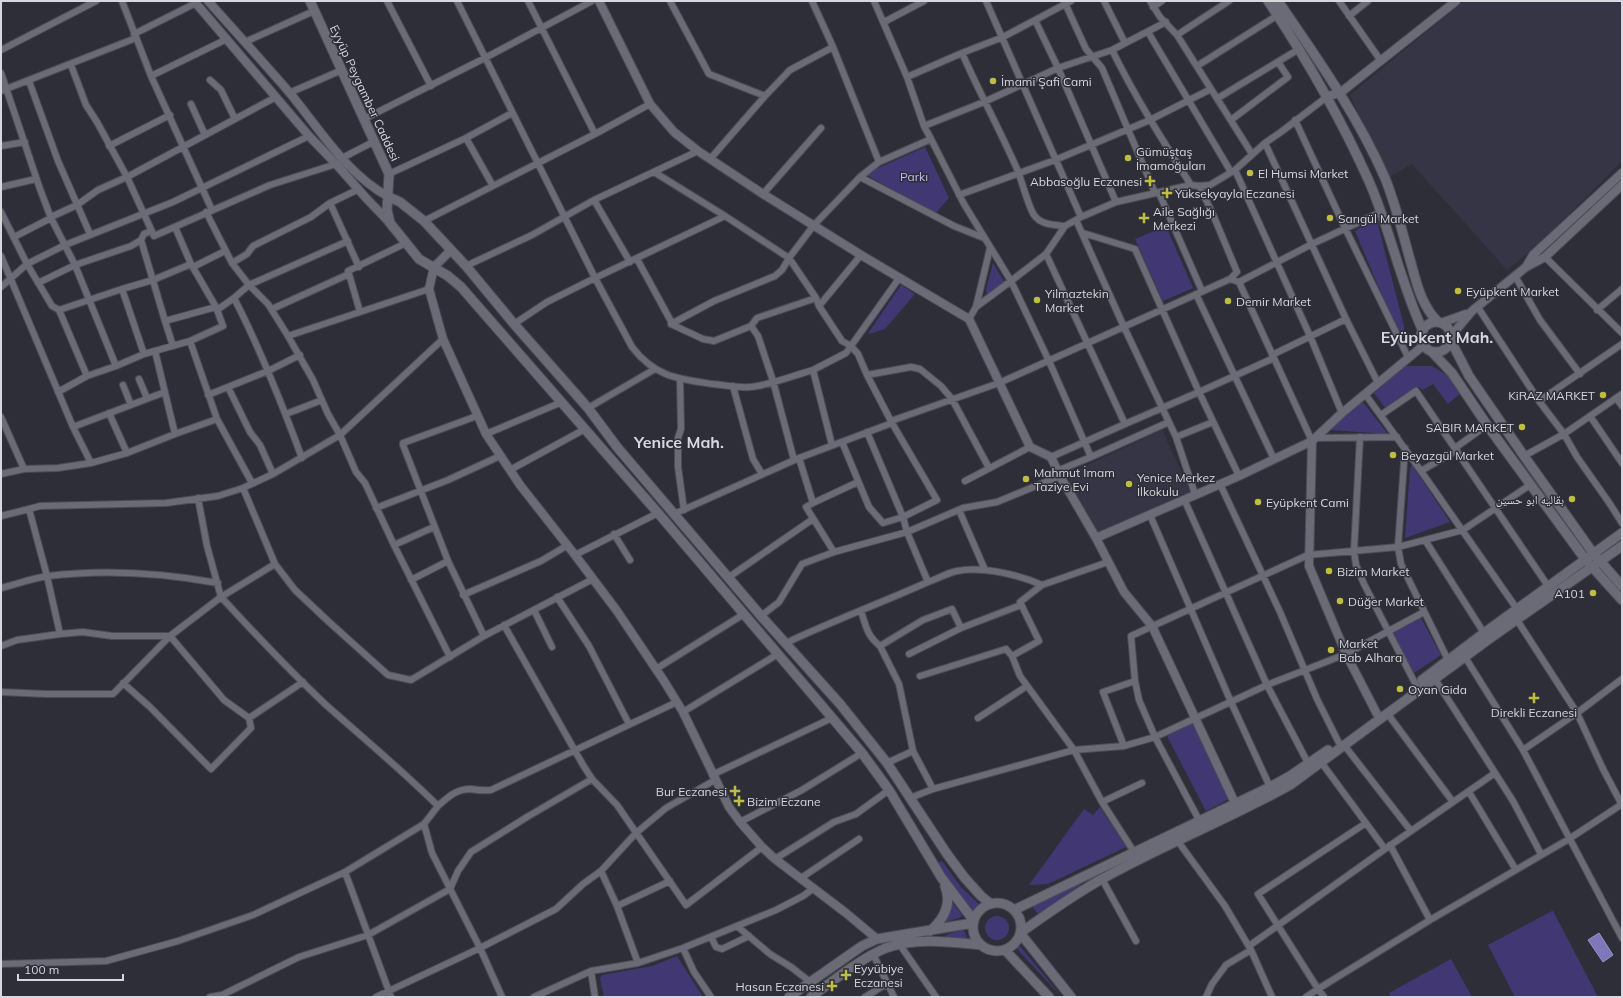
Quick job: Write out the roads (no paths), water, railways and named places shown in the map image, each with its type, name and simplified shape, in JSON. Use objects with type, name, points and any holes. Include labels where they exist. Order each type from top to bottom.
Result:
[{"type":"main road","name":"Eyyüp Peygamber Caddesi","points":[[310,1],[389,174],[389,197],[387,210],[390,222]]},
{"type":"main road","points":[[1268,1],[1328,96],[1368,179],[1381,212],[1415,314],[1423,331],[1422,336],[1427,348],[1452,373],[1487,425],[1585,559],[1622,600]]},
{"type":"main road","points":[[1278,1],[1340,93],[1385,178],[1394,203],[1422,298],[1430,314],[1439,323],[1448,328],[1451,338],[1470,376],[1593,554],[1622,586]]},
{"type":"main road","points":[[389,197],[400,202],[424,221],[466,266],[514,324],[588,408],[617,446],[674,514],[845,710],[887,763],[946,854],[981,896],[991,904]]},
{"type":"main road","points":[[390,222],[419,259],[448,276],[461,287],[585,428],[862,753],[889,790],[941,877],[974,922]]},
{"type":"main road","points":[[1423,331],[1429,324],[1439,323]]},
{"type":"main road","points":[[1427,348],[1436,352],[1445,349],[1451,338]]},
{"type":"main road","points":[[1382,714],[1448,660],[1622,533]]},
{"type":"main road","points":[[1071,997],[1020,932],[1020,920],[1014,910],[1006,905],[991,904],[980,910],[974,922],[974,935],[981,945],[990,950],[1005,950],[1013,945],[1020,932],[1078,893],[1102,879],[1177,840],[1263,800],[1290,785],[1321,762],[1341,744],[1382,714],[1622,546]]},
{"type":"main road","points":[[1014,910],[1270,787],[1341,744]]},
{"type":"main road","points":[[930,931],[938,924],[947,906],[947,891],[941,877]]},
{"type":"main road","points":[[789,997],[862,946],[877,939],[930,931],[974,922]]},
{"type":"main road","points":[[811,997],[822,994],[873,954],[900,945],[925,942],[981,945]]},
{"type":"main road","points":[[1005,950],[1049,997]]},
{"type":"street","points":[[1,50],[96,1]]},
{"type":"street","points":[[122,1],[151,76],[170,114],[212,210]]},
{"type":"street","points":[[208,1],[289,93],[366,198],[390,222]]},
{"type":"street","points":[[387,1],[431,86]]},
{"type":"street","points":[[457,1],[595,278],[632,347],[638,355],[655,369],[680,379],[751,387],[813,370],[846,353],[900,277]]},
{"type":"street","points":[[528,1],[595,134]]},
{"type":"street","points":[[364,119],[431,86],[592,1]]},
{"type":"street","points":[[599,1],[650,104],[674,132],[698,151],[711,158],[763,194],[861,255],[969,319],[1030,448],[1051,456],[1084,443],[1234,376],[1310,336],[1346,320]]},
{"type":"street","points":[[670,1],[709,74],[765,96]]},
{"type":"street","points":[[812,1],[833,48],[879,162]]},
{"type":"street","points":[[874,1],[907,78],[924,126],[959,195],[1011,281],[1049,361],[1091,456]]},
{"type":"street","points":[[884,22],[924,1]]},
{"type":"street","points":[[986,1],[1003,37],[1055,160],[1083,233],[1124,327],[1176,437],[1195,494]]},
{"type":"street","points":[[1104,1],[1125,43]]},
{"type":"street","points":[[1162,1],[1151,4],[1160,17],[1177,35],[1252,154]]},
{"type":"street","points":[[1177,35],[1229,1]]},
{"type":"street","points":[[1339,1],[1381,61]]},
{"type":"street","points":[[1349,16],[1368,1]]},
{"type":"street","points":[[976,307],[1046,254],[1065,226],[1078,219],[1116,202],[1191,185],[1210,185],[1233,171],[1252,154],[1328,96],[1340,93],[1456,1]]},
{"type":"street","points":[[4,90],[71,65],[135,36],[195,2],[309,136],[373,188],[389,197]]},
{"type":"street","points":[[907,78],[962,53],[1003,37],[1067,2],[1091,56],[1102,68],[1128,129],[1202,291]]},
{"type":"street","points":[[245,42],[314,11]]},
{"type":"street","points":[[1197,66],[1278,15]]},
{"type":"street","points":[[1035,20],[1092,144],[1116,202]]},
{"type":"street","points":[[924,126],[984,102],[1058,68],[1112,50],[1166,22]]},
{"type":"street","points":[[1148,32],[1187,100],[1233,171],[1310,336],[1342,413]]},
{"type":"street","points":[[151,76],[227,39]]},
{"type":"street","points":[[711,158],[765,96],[790,70],[833,48]]},
{"type":"street","points":[[1218,98],[1299,49]]},
{"type":"street","points":[[1112,50],[1124,76],[1191,185]]},
{"type":"street","points":[[962,53],[984,102],[1003,137],[1034,214],[1045,224],[1065,226]]},
{"type":"street","points":[[1231,120],[1288,77],[1278,62]]},
{"type":"street","points":[[71,65],[86,105],[127,177],[154,236],[270,185],[339,161],[375,141]]},
{"type":"street","points":[[289,93],[342,70]]},
{"type":"street","points":[[1,73],[4,90],[25,142],[36,179],[51,218],[75,265],[116,366]]},
{"type":"street","points":[[210,80],[221,90],[235,119]]},
{"type":"street","points":[[29,81],[58,161],[90,234]]},
{"type":"street","points":[[959,195],[1055,160],[1150,120],[1211,89]]},
{"type":"street","points":[[14,237],[77,204],[98,190],[127,177],[276,98]]},
{"type":"street","points":[[191,104],[205,135]]},
{"type":"street","points":[[424,221],[595,134],[650,104]]},
{"type":"street","points":[[389,174],[466,138],[512,113]]},
{"type":"street","points":[[109,146],[170,114]]},
{"type":"street","points":[[1296,120],[1345,228],[1408,357]]},
{"type":"street","points":[[763,194],[821,128]]},
{"type":"street","points":[[1,287],[27,264],[65,245],[90,234],[145,214],[203,188],[309,136]]},
{"type":"street","points":[[466,138],[493,186]]},
{"type":"street","points":[[671,324],[714,301],[775,276],[782,270],[789,258],[814,225],[860,177],[879,162],[931,139]]},
{"type":"street","points":[[1,146],[25,142]]},
{"type":"street","points":[[1266,143],[1346,320],[1378,383]]},
{"type":"street","points":[[466,266],[532,235],[594,200],[698,151]]},
{"type":"street","points":[[654,172],[789,258],[816,298],[819,306],[842,341],[851,346],[858,354],[867,375],[892,422],[937,500],[903,517],[883,523],[869,507],[842,442]]},
{"type":"street","points":[[1526,267],[1533,255],[1622,173]]},
{"type":"street","points":[[860,177],[954,226],[984,238]]},
{"type":"street","points":[[1,187],[36,179]]},
{"type":"street","points":[[674,514],[796,459],[952,399],[999,383],[1230,279],[1238,272],[1199,186]]},
{"type":"street","points":[[1439,323],[1462,316],[1475,308],[1526,267],[1545,257],[1622,186]]},
{"type":"street","points":[[232,264],[247,254],[253,246],[311,217],[330,203],[359,189]]},
{"type":"street","points":[[594,200],[630,262]]},
{"type":"street","points":[[330,203],[358,267]]},
{"type":"street","points":[[1,212],[38,283],[52,306],[59,310],[87,376]]},
{"type":"street","points":[[206,212],[232,264],[249,285],[272,309],[300,355],[328,414],[340,435],[356,472],[365,483],[411,580],[450,657]]},
{"type":"street","points":[[1230,279],[1239,282],[1312,244],[1381,212]]},
{"type":"street","points":[[514,324],[547,302],[725,216]]},
{"type":"street","points":[[58,392],[87,376],[144,354],[190,341],[223,326],[216,308],[192,265],[175,227]]},
{"type":"street","points":[[38,283],[75,265],[132,246],[141,240],[144,234],[152,231]]},
{"type":"street","points":[[1083,233],[1135,249],[1199,392],[1239,476]]},
{"type":"street","points":[[141,240],[173,346]]},
{"type":"street","points":[[165,321],[216,308],[234,298],[249,285],[348,242]]},
{"type":"street","points":[[360,312],[348,271],[406,243]]},
{"type":"street","points":[[969,319],[976,307],[990,248]]},
{"type":"street","points":[[451,250],[434,267],[429,289],[443,338],[486,434],[510,470],[593,579],[656,669],[682,712],[731,810],[740,822],[775,859],[814,888],[877,939]]},
{"type":"street","points":[[59,310],[153,280],[225,251]]},
{"type":"street","points":[[1046,254],[1124,424]]},
{"type":"street","points":[[819,306],[861,255]]},
{"type":"street","points":[[1,256],[73,427],[91,463]]},
{"type":"street","points":[[1545,257],[1621,332]]},
{"type":"street","points":[[637,259],[671,324],[696,336],[714,340],[751,326],[757,318],[816,298]]},
{"type":"street","points":[[272,309],[349,274]]},
{"type":"street","points":[[1515,276],[1540,320],[1580,374]]},
{"type":"street","points":[[1239,282],[1314,440],[1308,555],[1309,566],[1346,654],[1382,714],[1453,802]]},
{"type":"street","points":[[122,289],[144,354]]},
{"type":"street","points":[[288,336],[429,289]]},
{"type":"street","points":[[1597,310],[1622,289]]},
{"type":"street","points":[[1196,294],[1274,459]]},
{"type":"street","points":[[234,298],[255,339],[286,414],[302,458]]},
{"type":"street","points":[[1451,338],[1475,308]]},
{"type":"street","points":[[1475,308],[1539,401],[1564,434],[1577,457],[1622,524]]},
{"type":"street","points":[[751,326],[758,336],[796,459],[813,503]]},
{"type":"street","points":[[1,516],[40,506],[166,503],[218,496],[243,488],[273,474],[340,435],[443,338]]},
{"type":"street","points":[[190,341],[217,419],[252,483]]},
{"type":"street","points":[[1539,401],[1622,344]]},
{"type":"street","points":[[1096,538],[1239,476],[1314,440],[1342,413],[1408,357],[1427,348]]},
{"type":"street","points":[[155,351],[175,434]]},
{"type":"street","points":[[208,395],[268,371],[300,355]]},
{"type":"street","points":[[867,375],[906,367],[915,367],[920,369],[941,386],[952,399],[989,468]]},
{"type":"street","points":[[588,408],[655,369]]},
{"type":"street","points":[[813,370],[832,446]]},
{"type":"street","points":[[139,378],[147,398]]},
{"type":"street","points":[[680,379],[681,429],[678,438],[678,466],[684,510]]},
{"type":"street","points":[[123,385],[131,405]]},
{"type":"street","points":[[733,386],[752,458],[762,474]]},
{"type":"street","points":[[228,387],[250,432],[260,445],[273,474]]},
{"type":"street","points":[[1381,416],[1416,391],[1548,586]]},
{"type":"street","points":[[73,427],[165,392]]},
{"type":"street","points":[[1365,394],[1463,530],[1517,609]]},
{"type":"street","points":[[1524,456],[1564,434],[1619,396],[1622,406]]},
{"type":"street","points":[[286,414],[322,400]]},
{"type":"street","points":[[486,434],[562,402]]},
{"type":"street","points":[[109,413],[127,453]]},
{"type":"street","points":[[477,416],[404,443],[403,445],[422,490],[434,527],[448,561],[484,636]]},
{"type":"street","points":[[1590,416],[1622,463]]},
{"type":"street","points":[[1,417],[24,469]]},
{"type":"street","points":[[1,474],[24,469],[58,468],[91,463],[127,453],[217,419]]},
{"type":"street","points":[[762,616],[779,602],[802,564],[834,552],[907,532],[959,510],[998,502],[1091,456],[1169,422]]},
{"type":"street","points":[[1176,437],[1213,422]]},
{"type":"street","points":[[1421,471],[1456,449],[1487,425]]},
{"type":"street","points":[[510,470],[585,428]]},
{"type":"street","points":[[867,432],[903,517],[907,532],[928,582]]},
{"type":"street","points":[[1314,440],[1360,437],[1397,437]]},
{"type":"street","points":[[1360,437],[1354,551],[1356,565],[1364,584],[1416,685]]},
{"type":"street","points":[[965,481],[1030,448]]},
{"type":"street","points":[[1405,448],[1398,547],[1401,564],[1448,660]]},
{"type":"street","points":[[376,508],[500,456]]},
{"type":"street","points":[[1051,456],[1058,473],[1096,538],[1124,592],[1152,626],[1194,719],[1235,803]]},
{"type":"street","points":[[834,552],[806,507],[858,482]]},
{"type":"street","points":[[1220,484],[1263,576],[1317,699],[1341,744],[1411,831]]},
{"type":"street","points":[[1199,820],[1155,737],[1139,700],[1135,681],[1131,636],[1191,610],[1308,555],[1398,547],[1463,530],[1530,485]]},
{"type":"street","points":[[243,488],[275,564],[301,595],[388,675],[411,680],[484,636],[593,579]]},
{"type":"street","points":[[198,498],[207,546],[222,597],[275,655],[438,806]]},
{"type":"street","points":[[1184,499],[1267,685],[1308,763]]},
{"type":"street","points":[[29,509],[47,576],[60,634]]},
{"type":"street","points":[[959,510],[985,570]]},
{"type":"street","points":[[575,555],[658,513]]},
{"type":"street","points":[[1150,514],[1231,702],[1270,787]]},
{"type":"street","points":[[729,577],[813,519]]},
{"type":"street","points":[[394,545],[434,527]]},
{"type":"street","points":[[614,534],[630,560]]},
{"type":"street","points":[[1425,540],[1484,633]]},
{"type":"street","points":[[463,595],[541,561],[568,546]]},
{"type":"street","points":[[411,580],[448,561]]},
{"type":"street","points":[[1012,656],[1039,641],[1020,602],[1042,585],[1108,562]]},
{"type":"street","points":[[1,692],[46,694],[114,694],[170,636],[222,597],[275,564]]},
{"type":"street","points":[[786,643],[831,622],[957,571],[985,570],[1024,578],[1042,585]]},
{"type":"street","points":[[1,588],[47,576],[104,572],[179,576],[218,583]]},
{"type":"street","points":[[557,597],[589,646],[629,724]]},
{"type":"street","points":[[909,654],[961,628],[1021,605]]},
{"type":"street","points":[[880,646],[922,620],[952,609],[961,628]]},
{"type":"street","points":[[534,610],[552,647]]},
{"type":"street","points":[[861,611],[871,640],[880,646],[899,684],[913,751],[933,789]]},
{"type":"street","points":[[910,798],[933,789],[1074,750],[1124,746],[1155,737],[1267,685],[1346,654],[1424,612]]},
{"type":"street","points":[[656,669],[744,614]]},
{"type":"street","points":[[1306,997],[1430,920],[1569,839],[1622,804],[1603,769],[1577,713],[1517,620]]},
{"type":"street","points":[[504,625],[574,750],[592,779],[617,805],[686,905],[762,847]]},
{"type":"street","points":[[1,646],[17,640],[83,632],[112,636],[170,636],[224,700],[249,718],[251,728],[211,769],[150,707],[123,683]]},
{"type":"street","points":[[920,676],[1006,649],[1012,656],[1020,676],[1074,750],[1102,802],[1134,852]]},
{"type":"street","points":[[682,712],[778,654]]},
{"type":"street","points":[[1465,657],[1523,750],[1569,839],[1619,927],[1622,938]]},
{"type":"street","points":[[1435,678],[1513,801],[1541,854]]},
{"type":"street","points":[[1523,750],[1577,713],[1622,679]]},
{"type":"street","points":[[1124,746],[1103,692],[1135,681]]},
{"type":"street","points":[[249,718],[303,682]]},
{"type":"street","points":[[978,718],[1027,686]]},
{"type":"street","points":[[1,964],[106,962],[178,941],[253,915],[345,872],[424,824],[438,806],[454,792],[472,789],[484,791],[490,790],[676,702]]},
{"type":"street","points":[[376,997],[390,994],[556,909],[583,884],[601,871],[636,833],[666,808],[714,778],[832,718]]},
{"type":"street","points":[[887,763],[913,751]]},
{"type":"street","points":[[740,822],[802,790],[862,753]]},
{"type":"street","points":[[1321,762],[1366,823],[1387,847],[1430,920]]},
{"type":"street","points":[[1206,997],[1212,984],[1226,965],[1387,847],[1495,773]]},
{"type":"street","points":[[210,997],[222,995],[299,957],[368,935],[450,889],[458,871],[471,852],[527,816],[592,779]]},
{"type":"street","points":[[1102,802],[1142,783]]},
{"type":"street","points":[[775,859],[834,822],[856,814],[889,790]]},
{"type":"street","points":[[1469,792],[1516,870]]},
{"type":"street","points":[[1324,997],[1258,894],[1366,823]]},
{"type":"street","points":[[424,824],[432,853],[480,948],[502,997]]},
{"type":"street","points":[[801,878],[859,839]]},
{"type":"street","points":[[1177,840],[1225,906],[1250,948],[1272,997]]},
{"type":"street","points":[[601,871],[617,906],[638,963]]},
{"type":"street","points":[[345,872],[390,994]]},
{"type":"street","points":[[1102,879],[1136,941]]},
{"type":"street","points":[[617,906],[670,881]]},
{"type":"street","points":[[534,997],[592,971],[638,963],[683,948],[776,910],[803,896],[814,888]]},
{"type":"street","points":[[737,926],[770,954],[791,967],[809,982]]},
{"type":"street","points":[[711,937],[716,947],[722,949],[749,936]]},
{"type":"street","points":[[900,945],[936,997]]},
{"type":"street","points":[[683,948],[694,972],[712,997]]},
{"type":"street","points":[[873,954],[894,997]]},
{"type":"street","points":[[592,971],[595,997]]},
{"type":"street","points":[[865,997],[888,983]]},
{"type":"place","name":"İmami Şafi Cami","points":[[993,81]]},
{"type":"place","name":"Gümüştaş İmamoğuları","points":[[1128,158]]},
{"type":"place","name":"El Humsi Market","points":[[1250,173]]},
{"type":"place","name":"Abbasoğlu Eczanesi","points":[[1150,181]]},
{"type":"place","name":"Yüksekyayla Eczanesi","points":[[1167,193]]},
{"type":"place","name":"Aile Sağlığı Merkezi","points":[[1144,218]]},
{"type":"place","name":"Sarıgül Market","points":[[1330,218]]},
{"type":"place","name":"Eyüpkent Market","points":[[1458,291]]},
{"type":"place","name":"Yilmaztekin Market","points":[[1037,300]]},
{"type":"place","name":"Demir Market","points":[[1228,301]]},
{"type":"place","name":"KiRAZ MARKET","points":[[1603,395]]},
{"type":"place","name":"SABIR MARKET","points":[[1522,427]]},
{"type":"place","name":"Beyazgül Market","points":[[1393,455]]},
{"type":"place","name":"Mahmut İmam Taziye Evi","points":[[1026,479]]},
{"type":"place","name":"Yenice Merkez İlkokulu","points":[[1129,484]]},
{"type":"place","name":"بقاليه ابو حسين","points":[[1572,499]]},
{"type":"place","name":"Eyüpkent Cami","points":[[1258,502]]},
{"type":"place","name":"Bizim Market","points":[[1329,571]]},
{"type":"place","name":"A101","points":[[1593,593]]},
{"type":"place","name":"Düğer Market","points":[[1340,601]]},
{"type":"place","name":"Market Bab Alhara","points":[[1331,650]]},
{"type":"place","name":"Oyan Gida","points":[[1400,689]]},
{"type":"place","name":"Direkli Eczanesi","points":[[1534,698]]},
{"type":"place","name":"Bur Eczanesi","points":[[735,791]]},
{"type":"place","name":"Bizim Eczane","points":[[739,801]]},
{"type":"place","name":"Eyyübiye Eczanesi","points":[[846,975]]},
{"type":"place","name":"Hasan Eczanesi","points":[[832,986]]},
{"type":"district","name":"Eyüpkent Mah.","points":[[1437,337]]},
{"type":"district","name":"Yenice Mah.","points":[[679,442]]},
{"type":"park label","name":"Parkı","points":[[914,176]]}]
